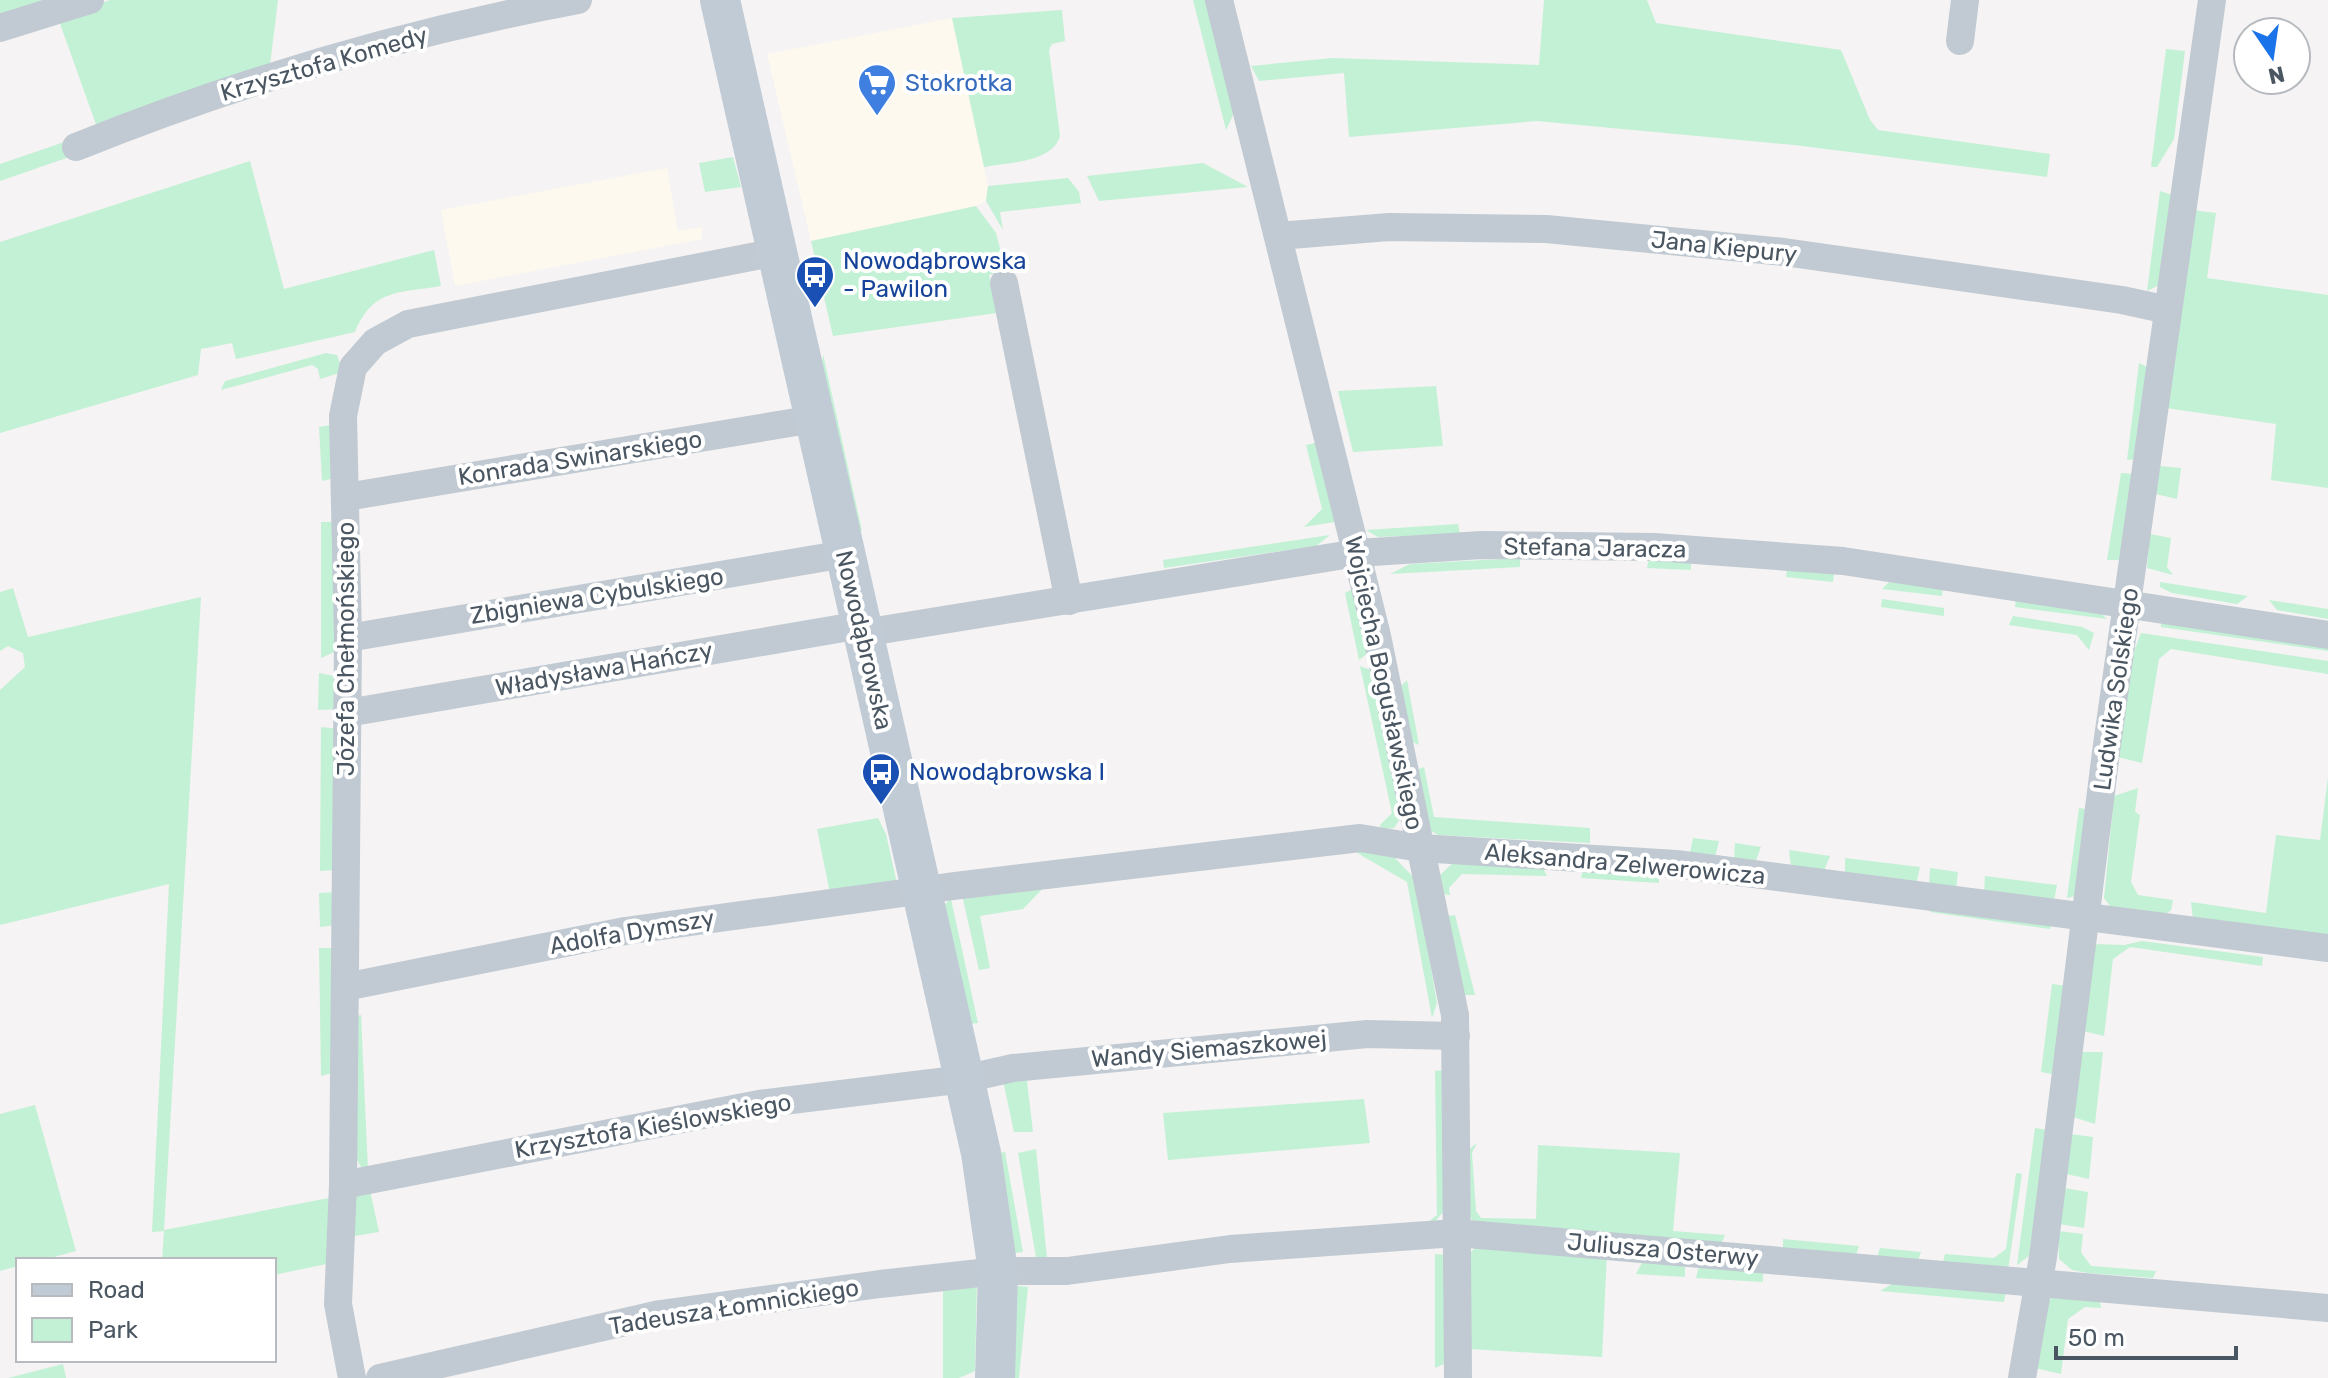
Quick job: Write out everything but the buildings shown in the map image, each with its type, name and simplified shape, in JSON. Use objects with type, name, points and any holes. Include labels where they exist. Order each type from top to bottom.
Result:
[{"type":"street","points":[[0,28],[90,0]]},
{"type":"street","name":"Krzysztofa Komedy","points":[[76,147],[157,115],[372,46],[578,0]]},
{"type":"street","name":"Nowodąbrowska","points":[[720,0],[981,1153],[998,1271],[995,1378]]},
{"type":"street","name":"Wojciecha Bogusławskiego","points":[[1219,0],[1357,553],[1455,1015],[1458,1378]]},
{"type":"street","points":[[1960,41],[1965,0]]},
{"type":"street","name":"Ludwika Solskiego","points":[[2022,1378],[2043,1257],[2085,917],[2212,0]]},
{"type":"street","name":"Jana Kiepury","points":[[1278,236],[1389,227],[1546,229],[1784,252],[2122,300],[2168,310]]},
{"type":"street","name":"Józefa Chełmońskiego","points":[[352,1378],[338,1304],[343,1185],[348,638],[343,416],[353,367],[375,342],[408,324],[777,252]]},
{"type":"street","points":[[1004,283],[1069,601]]},
{"type":"street","name":"Konrada Swinarskiego","points":[[346,497],[814,419]]},
{"type":"street","name":"Stefana Jaracza","points":[[862,629],[1069,601],[1357,553],[1482,545],[1654,547],[1843,561],[2328,635]]},
{"type":"street","name":"Zbigniewa Cybulskiego","points":[[348,638],[845,554]]},
{"type":"street","name":"Władysława Hańczy","points":[[347,713],[862,629]]},
{"type":"street","name":"Aleksandra Zelwerowicza","points":[[922,892],[1360,838],[1420,848],[1676,864],[2328,948]]},
{"type":"street","name":"Adolfa Dymszy","points":[[345,987],[625,931],[922,892]]},
{"type":"street","name":"Wandy Siemaszkowej","points":[[964,1079],[1013,1068],[1224,1046],[1367,1034],[1456,1036]]},
{"type":"street","name":"Krzysztofa Kieślowskiego","points":[[343,1185],[759,1104],[964,1079]]},
{"type":"street","name":"Juliusza Osterwy","points":[[998,1271],[1034,1274],[1230,1249],[1456,1233],[2328,1308]]},
{"type":"street","name":"Tadeusza Łomnickiego","points":[[380,1378],[660,1314],[998,1271]]},
{"type":"shaded area","points":[[952,18],[988,186],[986,201],[976,206],[811,241],[767,54]]},
{"type":"shaded area","points":[[667,168],[678,231],[702,227],[702,239],[455,286],[441,210]]},
{"type":"green space","points":[[0,0],[67,0],[0,22]]},
{"type":"green space","points":[[110,0],[278,0],[269,73],[98,130],[58,18]]},
{"type":"green space","points":[[1193,0],[1206,0],[1234,113],[1226,130]]},
{"type":"green space","points":[[1544,0],[1647,0],[1656,23],[1841,50],[1870,120],[1878,130],[2050,154],[2047,177],[1794,145],[1537,121],[1349,137],[1344,73],[1259,81],[1251,66],[1332,58],[1539,65]]},
{"type":"green space","points":[[1062,10],[1065,41],[1052,44],[1049,50],[1060,136],[1048,152],[1039,156],[984,167],[952,18]]},
{"type":"green space","points":[[2166,49],[2185,51],[2174,139],[2157,167],[2151,167]]},
{"type":"green space","points":[[70,140],[75,155],[0,181],[0,164]]},
{"type":"green space","points":[[733,157],[741,187],[705,192],[699,163]]},
{"type":"green space","points":[[250,161],[284,289],[434,250],[441,286],[401,292],[379,300],[370,307],[355,332],[236,359],[232,343],[201,349],[198,375],[0,433],[0,242]]},
{"type":"green space","points":[[1203,163],[1248,187],[1099,201],[1087,176]]},
{"type":"green space","points":[[1068,178],[1079,192],[1081,203],[1000,212],[1003,230],[986,201],[988,186]]},
{"type":"green space","points":[[2160,191],[2172,195],[2159,285],[2147,291]]},
{"type":"green space","points":[[976,206],[996,233],[1003,260],[995,273],[989,275],[997,313],[833,336],[811,241]]},
{"type":"green space","points":[[2192,210],[2216,213],[2207,278],[2328,295],[2328,488],[2271,480],[2276,424],[2166,408]]},
{"type":"green space","points":[[326,353],[337,355],[343,372],[320,379],[318,369],[312,365],[221,390],[225,381]]},
{"type":"green space","points":[[823,354],[862,531],[854,533],[820,387]]},
{"type":"green space","points":[[2139,363],[2149,368],[2138,459],[2127,460]]},
{"type":"green space","points":[[1436,386],[1443,446],[1353,452],[1338,391]]},
{"type":"green space","points":[[337,424],[339,477],[322,481],[319,427]]},
{"type":"green space","points":[[1319,442],[1335,522],[1304,527],[1322,509],[1306,445]]},
{"type":"green space","points":[[2160,466],[2181,468],[2177,499],[2156,494]]},
{"type":"green space","points":[[2121,473],[2135,474],[2123,560],[2107,560]]},
{"type":"green space","points":[[321,522],[339,522],[339,650],[321,658]]},
{"type":"green space","points":[[1458,524],[1460,534],[1378,537],[1366,530]]},
{"type":"green space","points":[[2150,534],[2171,538],[2167,567],[2173,575],[2147,568]]},
{"type":"green space","points":[[1330,535],[1316,546],[1164,568],[1163,560]]},
{"type":"green space","points":[[1520,558],[1520,567],[1390,574],[1410,564]]},
{"type":"green space","points":[[1649,559],[1691,561],[1691,570],[1647,568]]},
{"type":"green space","points":[[1787,569],[1834,574],[1833,582],[1786,577]]},
{"type":"green space","points":[[1889,582],[1943,588],[1942,596],[1882,589]]},
{"type":"green space","points":[[2160,582],[2248,596],[2237,604],[2172,593],[2160,587]]},
{"type":"green space","points":[[13,588],[28,637],[201,597],[164,1230],[334,1197],[331,1263],[276,1275],[276,1258],[162,1258],[164,1231],[152,1232],[169,884],[0,925],[0,690],[25,667],[23,653],[8,646],[0,651],[0,592]]},
{"type":"green space","points":[[1353,589],[1368,653],[1359,660],[1345,593]]},
{"type":"green space","points":[[2016,598],[2098,611],[2107,619],[2015,607]]},
{"type":"green space","points":[[1882,599],[1944,608],[1944,616],[1881,607]]},
{"type":"green space","points":[[2269,600],[2328,609],[2328,619],[2277,610]]},
{"type":"green space","points":[[2013,616],[2082,627],[2094,633],[2089,650],[2077,635],[2009,625]]},
{"type":"green space","points":[[2161,622],[2328,645],[2328,651],[2161,627]]},
{"type":"green space","points":[[2141,633],[2328,661],[2328,674],[2171,649],[2159,659],[2142,763],[2118,757],[2133,654]]},
{"type":"green space","points":[[1360,666],[1373,671],[1402,816],[1394,828],[1381,829],[1380,825],[1392,813]]},
{"type":"green space","points":[[319,673],[339,677],[340,709],[318,710]]},
{"type":"green space","points":[[1407,680],[1419,745],[1409,740],[1399,688]]},
{"type":"green space","points":[[321,727],[339,729],[337,870],[320,871]]},
{"type":"green space","points":[[1424,767],[1434,817],[1590,828],[1590,843],[1438,835],[1428,829],[1416,770]]},
{"type":"green space","points":[[2328,777],[2328,937],[2193,919],[2191,902],[2266,913],[2276,835],[2320,840]]},
{"type":"green space","points":[[2138,788],[2135,812],[2140,815],[2131,882],[2138,895],[2173,900],[2171,910],[2164,916],[2110,906],[2104,898],[2114,796]]},
{"type":"green space","points":[[2079,808],[2092,810],[2075,896],[2067,898]]},
{"type":"green space","points":[[878,818],[886,834],[898,888],[831,898],[817,829]]},
{"type":"green space","points":[[1693,838],[1719,841],[1715,857],[1690,853]]},
{"type":"green space","points":[[1735,843],[1761,847],[1755,863],[1734,860]]},
{"type":"green space","points":[[1347,847],[1393,856],[1416,880],[1437,1003],[1432,1018],[1407,882]]},
{"type":"green space","points":[[1789,850],[1830,856],[1823,873],[1791,867]]},
{"type":"green space","points":[[1845,858],[1920,867],[1916,885],[1845,875]]},
{"type":"green space","points":[[1455,861],[1540,862],[1547,876],[1462,874],[1449,888],[1450,895],[1442,894],[1439,876]]},
{"type":"green space","points":[[1584,865],[1659,876],[1659,883],[1581,878]]},
{"type":"green space","points":[[1930,868],[1958,872],[1956,890],[1929,886]]},
{"type":"green space","points":[[1985,876],[2057,885],[2054,901],[1984,893]]},
{"type":"green space","points":[[1048,883],[1023,909],[980,916],[990,968],[979,970],[962,895]]},
{"type":"green space","points":[[337,892],[337,925],[320,927],[319,893]]},
{"type":"green space","points":[[951,899],[978,1023],[964,1025],[943,906]]},
{"type":"green space","points":[[1931,908],[2051,926],[2050,929],[1930,912]]},
{"type":"green space","points":[[1455,915],[1475,995],[1461,995],[1446,916]]},
{"type":"green space","points":[[2142,941],[2263,957],[2262,966],[2130,947],[2113,959],[2104,1036],[2079,1030],[2095,944],[2124,945]]},
{"type":"green space","points":[[319,948],[335,948],[336,1072],[321,1076]]},
{"type":"green space","points":[[2052,984],[2067,986],[2052,1074],[2041,1072]]},
{"type":"green space","points":[[361,1015],[368,1170],[361,1167],[356,1158],[355,1016]]},
{"type":"green space","points":[[2080,1052],[2103,1052],[2095,1124],[2073,1117]]},
{"type":"green space","points":[[1445,1070],[1445,1210],[1430,1227],[1426,1224],[1437,1215],[1435,1071]]},
{"type":"green space","points":[[1026,1073],[1033,1132],[1014,1132],[1002,1076]]},
{"type":"green space","points":[[1364,1099],[1370,1143],[1168,1160],[1163,1113]]},
{"type":"green space","points":[[35,1105],[76,1251],[50,1258],[16,1258],[16,1267],[0,1271],[0,1114]]},
{"type":"green space","points":[[2035,1128],[2048,1130],[2029,1256],[2017,1265]]},
{"type":"green space","points":[[2070,1134],[2093,1137],[2089,1179],[2066,1174]]},
{"type":"green space","points":[[1477,1143],[1472,1153],[1476,1211],[1481,1218],[1536,1219],[1538,1145],[1680,1153],[1673,1231],[1725,1235],[1721,1244],[1480,1223],[1472,1220],[1468,1211],[1468,1150]]},
{"type":"green space","points":[[1036,1149],[1048,1268],[1037,1263],[1018,1153]]},
{"type":"green space","points":[[1005,1152],[1023,1252],[1009,1254],[993,1154]]},
{"type":"green space","points":[[2016,1173],[2022,1174],[2008,1270],[1943,1262],[1945,1254],[1994,1258],[2006,1249]]},
{"type":"green space","points":[[369,1186],[379,1232],[355,1236],[353,1191]]},
{"type":"green space","points":[[2064,1188],[2088,1192],[2084,1228],[2059,1224]]},
{"type":"green space","points":[[2058,1231],[2083,1234],[2081,1252],[2091,1266],[2156,1271],[2153,1278],[2072,1270],[2059,1259]]},
{"type":"green space","points":[[1783,1239],[1859,1246],[1856,1255],[1783,1249]]},
{"type":"green space","points":[[1477,1246],[1607,1254],[1602,1357],[1470,1349],[1469,1254]]},
{"type":"green space","points":[[1880,1248],[1921,1252],[1918,1261],[1877,1257]]},
{"type":"green space","points":[[1435,1254],[1446,1255],[1448,1362],[1435,1368]]},
{"type":"green space","points":[[1645,1257],[1685,1260],[1685,1277],[1636,1274]]},
{"type":"green space","points":[[1700,1261],[1763,1267],[1763,1282],[1696,1278]]},
{"type":"green space","points":[[1899,1280],[2006,1291],[2004,1302],[1880,1291]]},
{"type":"green space","points":[[977,1283],[975,1371],[959,1378],[943,1378],[943,1285]]},
{"type":"green space","points":[[1012,1287],[1028,1287],[1019,1378],[1008,1378]]},
{"type":"green space","points":[[2054,1296],[2100,1301],[2101,1308],[2085,1307],[2068,1319],[2061,1374],[2035,1368],[2047,1302]]},
{"type":"green space","points":[[63,1364],[66,1378],[8,1378]]},
{"type":"place","name":"Stokrotka","points":[[877,117]]},
{"type":"place","name":"Nowodąbrowska - Pawilon","points":[[815,309]]},
{"type":"place","name":"Nowodąbrowska I","points":[[881,806]]}]
